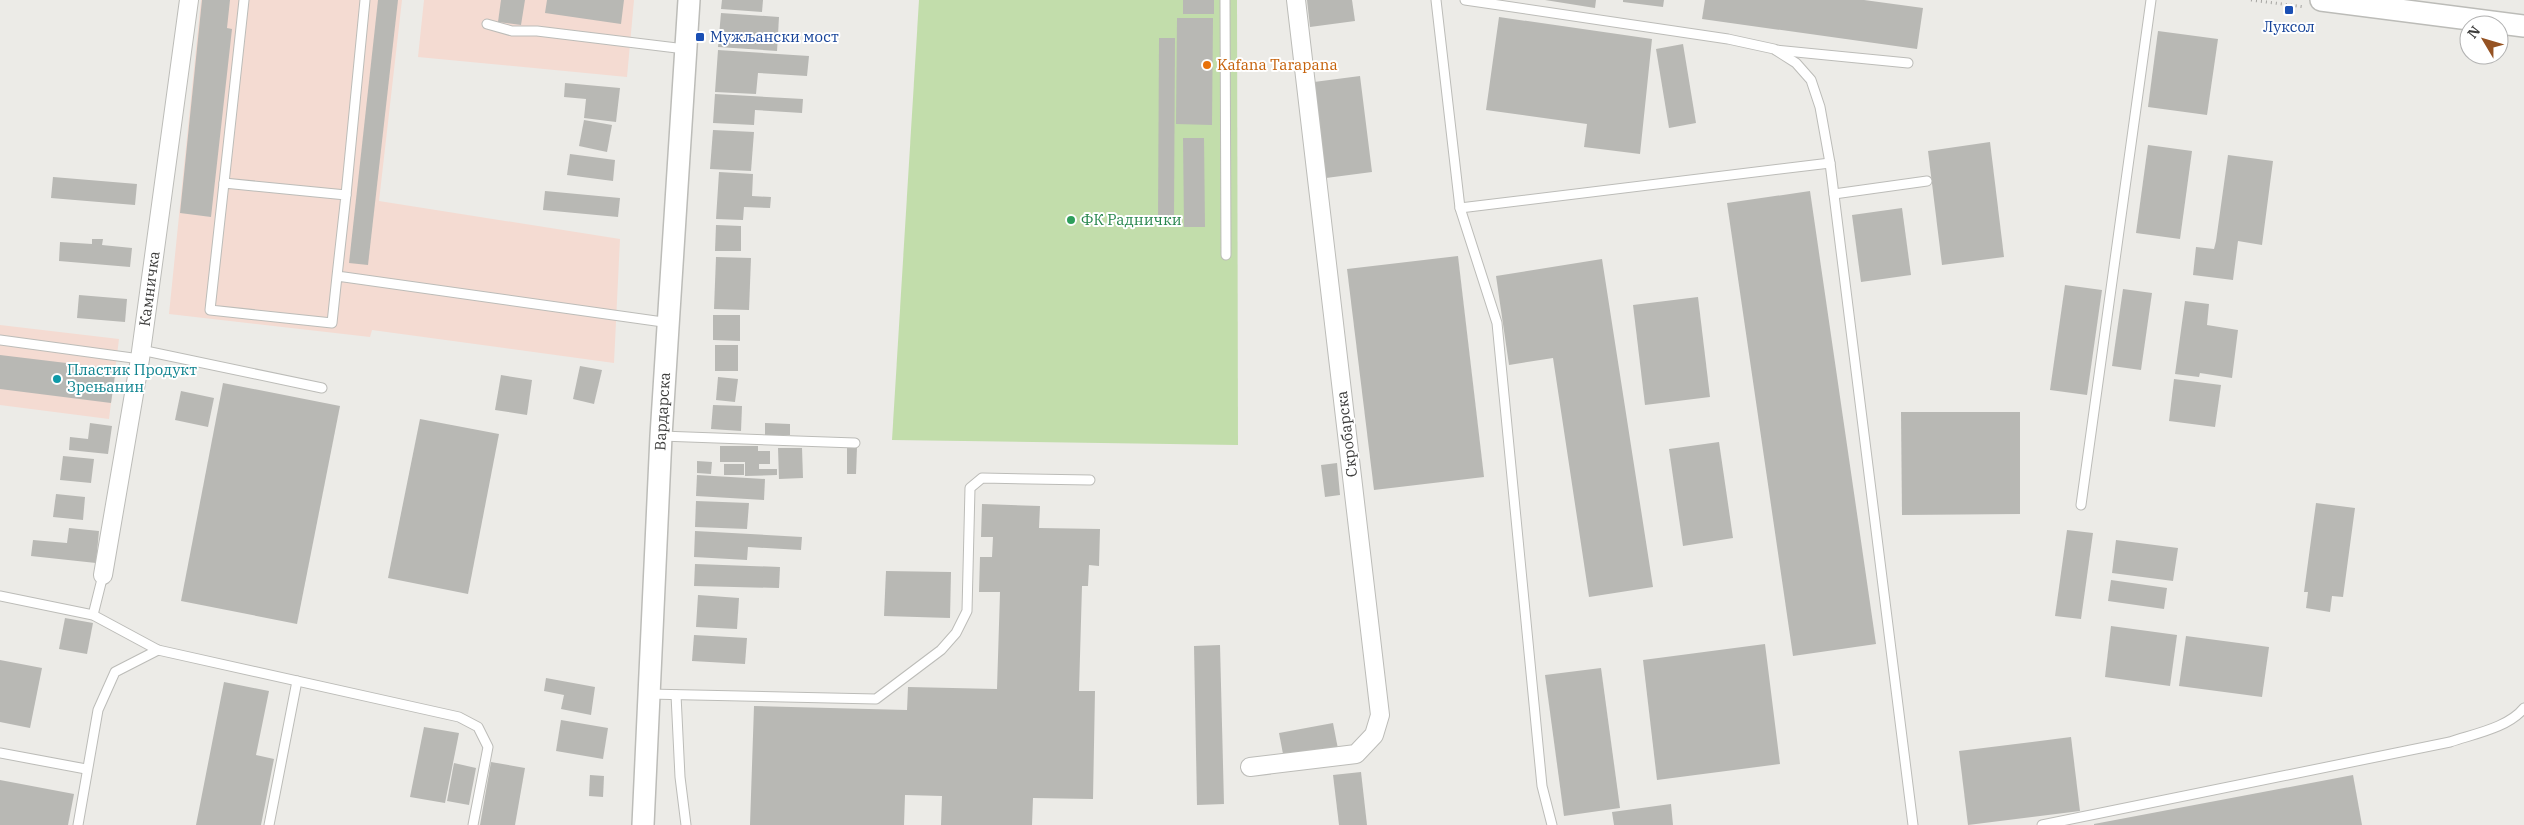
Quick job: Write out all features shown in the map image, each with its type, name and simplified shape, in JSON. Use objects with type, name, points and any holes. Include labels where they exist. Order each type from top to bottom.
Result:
[{"type":"street","name":"Камничка","points":[[103,575],[140,354],[189,0]]},
{"type":"street","name":"Вардарска","points":[[643,825],[647,694],[661,436],[670,322],[689,0]]},
{"type":"street","name":"Скробарска","points":[[1250,767],[1356,754],[1374,735],[1380,714],[1296,0]]},
{"type":"street","points":[[2321,0],[2386,5],[2524,26]]},
{"type":"lane","points":[[244,0],[210,310],[332,323],[365,0]]},
{"type":"lane","points":[[1225,0],[1226,255]]},
{"type":"lane","points":[[1436,0],[1460,208],[1497,324],[1542,786],[1552,825]]},
{"type":"lane","points":[[1465,0],[1728,39],[1774,49],[1908,63]]},
{"type":"lane","points":[[2081,505],[2150,0]]},
{"type":"lane","points":[[487,24],[512,30],[537,31],[686,49]]},
{"type":"lane","points":[[1774,49],[1796,63],[1811,80],[1820,108],[1830,163],[1913,825]]},
{"type":"lane","points":[[1460,208],[1830,163]]},
{"type":"lane","points":[[1834,194],[1927,181]]},
{"type":"lane","points":[[224,183],[346,195]]},
{"type":"lane","points":[[337,276],[670,322]]},
{"type":"lane","points":[[0,340],[140,354],[322,388]]},
{"type":"lane","points":[[661,436],[855,443]]},
{"type":"lane","points":[[647,694],[876,699],[941,650],[956,633],[967,612],[970,488],[982,478],[1090,480]]},
{"type":"lane","points":[[93,614],[103,575]]},
{"type":"lane","points":[[0,596],[93,614],[158,650],[459,717],[478,727],[488,747],[472,825]]},
{"type":"lane","points":[[78,825],[86,769],[98,710],[114,672],[158,650]]},
{"type":"lane","points":[[269,825],[297,681]]},
{"type":"lane","points":[[676,695],[680,777],[686,825]]},
{"type":"lane","points":[[2042,825],[2450,742],[2495,727],[2520,713],[2524,708]]},
{"type":"lane","points":[[0,753],[86,769]]},
{"type":"shaded area","points":[[201,0],[402,0],[379,201],[620,239],[614,363],[372,330],[370,337],[169,314]]},
{"type":"shaded area","points":[[424,0],[634,0],[627,77],[418,57]]},
{"type":"shaded area","points":[[0,325],[119,339],[109,419],[0,405]]},
{"type":"green space","name":"ФК Раднички","points":[[919,0],[1237,0],[1238,445],[892,440]]},
{"type":"building","points":[[202,0],[230,0],[227,28],[232,29],[211,217],[180,213]]},
{"type":"building","points":[[378,0],[398,0],[368,265],[349,263]]},
{"type":"building","points":[[501,0],[525,0],[521,25],[498,22]]},
{"type":"building","points":[[547,0],[624,0],[621,24],[545,13]]},
{"type":"building","points":[[722,0],[763,0],[762,12],[721,9]]},
{"type":"building","points":[[1183,0],[1214,0],[1214,14],[1183,14]]},
{"type":"building","points":[[1307,0],[1352,0],[1355,21],[1310,27]]},
{"type":"building","points":[[1545,0],[1596,0],[1595,8]]},
{"type":"building","points":[[1623,0],[1664,0],[1663,7],[1623,2]]},
{"type":"building","points":[[1705,0],[1864,0],[1923,8],[1917,49],[1702,19]]},
{"type":"building","points":[[721,13],[779,17],[777,51],[718,47]]},
{"type":"building","points":[[1499,17],[1652,39],[1640,154],[1584,147],[1587,124],[1486,110]]},
{"type":"building","points":[[1177,18],[1213,18],[1212,125],[1176,124]]},
{"type":"building","points":[[2158,31],[2218,39],[2207,115],[2148,107]]},
{"type":"building","points":[[1159,38],[1175,38],[1174,218],[1158,218]]},
{"type":"building","points":[[1683,44],[1696,123],[1669,128],[1656,49]]},
{"type":"building","points":[[718,50],[809,56],[807,76],[758,73],[756,94],[715,92]]},
{"type":"building","points":[[1360,76],[1372,172],[1326,178],[1314,82]]},
{"type":"building","points":[[565,83],[620,88],[616,122],[584,118],[586,99],[564,97]]},
{"type":"building","points":[[715,94],[803,99],[802,113],[755,110],[754,125],[713,123]]},
{"type":"building","points":[[584,120],[612,125],[607,152],[579,146]]},
{"type":"building","points":[[713,130],[754,132],[751,171],[710,169]]},
{"type":"building","points":[[1183,138],[1204,138],[1205,227],[1184,227]]},
{"type":"building","points":[[1990,142],[2004,257],[1942,265],[1928,151]]},
{"type":"building","points":[[2148,145],[2192,151],[2180,239],[2136,233]]},
{"type":"building","points":[[570,154],[615,160],[613,181],[567,175]]},
{"type":"building","points":[[2228,155],[2273,161],[2262,245],[2238,241],[2233,280],[2193,275],[2196,247],[2214,249]]},
{"type":"building","points":[[719,172],[753,174],[752,196],[771,197],[770,208],[744,207],[743,220],[716,219]]},
{"type":"building","points":[[53,177],[137,184],[135,205],[51,198]]},
{"type":"building","points":[[545,191],[620,198],[618,217],[543,210]]},
{"type":"building","points":[[1810,191],[1876,644],[1793,656],[1727,203]]},
{"type":"building","points":[[1902,208],[1911,275],[1861,282],[1852,215]]},
{"type":"building","points":[[716,225],[741,226],[741,251],[715,251]]},
{"type":"building","points":[[92,239],[103,239],[102,245],[132,248],[130,267],[59,261],[60,242],[92,244]]},
{"type":"building","points":[[1458,256],[1484,477],[1374,490],[1347,269]]},
{"type":"building","points":[[716,257],[751,258],[749,310],[714,309]]},
{"type":"building","points":[[1602,259],[1653,587],[1589,597],[1553,358],[1509,365],[1496,276]]},
{"type":"building","points":[[2065,285],[2102,290],[2087,395],[2050,390]]},
{"type":"building","points":[[2123,289],[2152,293],[2141,370],[2112,366]]},
{"type":"building","points":[[79,295],[127,299],[125,322],[77,318]]},
{"type":"building","points":[[1698,297],[1710,397],[1645,405],[1633,305]]},
{"type":"building","points":[[2185,301],[2209,304],[2207,325],[2238,330],[2232,378],[2200,373],[2199,377],[2175,374]]},
{"type":"building","points":[[713,315],[740,315],[740,341],[713,340]]},
{"type":"building","points":[[715,345],[738,345],[738,371],[715,371]]},
{"type":"building","name":"Пластик Продукт Зрењанин","points":[[0,355],[116,369],[111,403],[0,389]]},
{"type":"building","points":[[580,366],[602,370],[594,404],[573,399]]},
{"type":"building","points":[[501,375],[532,380],[527,415],[495,410]]},
{"type":"building","points":[[718,377],[738,379],[735,402],[716,400]]},
{"type":"building","points":[[2174,379],[2221,385],[2215,427],[2169,421]]},
{"type":"building","points":[[223,383],[340,406],[297,624],[181,601]]},
{"type":"building","points":[[181,391],[214,398],[208,427],[175,420]]},
{"type":"building","points":[[713,405],[742,406],[741,431],[711,429]]},
{"type":"building","points":[[1901,412],[2020,412],[2020,514],[1902,515]]},
{"type":"building","points":[[420,419],[499,434],[468,594],[388,578]]},
{"type":"building","points":[[90,423],[112,426],[108,454],[69,450],[70,437],[88,439]]},
{"type":"building","points":[[765,423],[790,424],[790,435],[765,435]]},
{"type":"building","points":[[1719,442],[1733,538],[1683,546],[1669,449]]},
{"type":"building","points":[[720,446],[758,446],[758,451],[770,451],[770,464],[759,464],[759,469],[777,469],[777,475],[745,476],[745,462],[720,462]]},
{"type":"building","points":[[847,447],[857,447],[856,474],[847,474]]},
{"type":"building","points":[[778,448],[802,448],[803,478],[779,479]]},
{"type":"building","points":[[63,456],[94,459],[91,483],[60,480]]},
{"type":"building","points":[[697,461],[712,462],[711,474],[697,473]]},
{"type":"building","points":[[1337,463],[1340,495],[1325,497],[1321,465]]},
{"type":"building","points":[[724,464],[744,464],[744,475],[724,475]]},
{"type":"building","points":[[697,475],[765,479],[764,500],[696,496]]},
{"type":"building","points":[[56,494],[85,497],[83,520],[53,517]]},
{"type":"building","points":[[696,501],[749,503],[747,529],[695,527]]},
{"type":"building","points":[[2316,503],[2355,508],[2343,597],[2332,596],[2330,612],[2306,608],[2308,592],[2304,592]]},
{"type":"building","points":[[982,504],[1040,506],[1039,528],[1100,529],[1099,566],[1089,565],[1088,586],[1082,586],[1079,691],[1095,691],[1093,799],[1033,798],[1032,825],[941,825],[942,796],[905,795],[904,825],[750,825],[754,706],[907,710],[908,687],[997,689],[1000,592],[979,592],[980,557],[992,557],[993,537],[981,537]]},
{"type":"building","points":[[69,528],[99,531],[96,563],[31,556],[33,540],[67,543]]},
{"type":"building","points":[[2067,530],[2093,533],[2081,619],[2055,616]]},
{"type":"building","points":[[695,531],[802,537],[801,550],[748,547],[747,560],[694,557]]},
{"type":"building","points":[[2116,540],[2178,548],[2173,581],[2112,573]]},
{"type":"building","points":[[695,564],[780,567],[779,588],[694,586]]},
{"type":"building","points":[[886,571],[951,572],[950,618],[884,616]]},
{"type":"building","points":[[2111,580],[2167,588],[2164,609],[2108,601]]},
{"type":"building","points":[[698,595],[739,598],[737,629],[696,627]]},
{"type":"building","points":[[65,618],[93,623],[87,654],[59,649]]},
{"type":"building","points":[[2111,626],[2177,635],[2170,686],[2105,677]]},
{"type":"building","points":[[694,635],[747,638],[745,664],[692,661]]},
{"type":"building","points":[[2186,636],[2269,647],[2262,697],[2179,686]]},
{"type":"building","points":[[1765,644],[1780,764],[1657,780],[1643,660]]},
{"type":"building","points":[[1220,645],[1224,804],[1197,805],[1194,646]]},
{"type":"building","points":[[0,660],[42,668],[30,728],[0,722]]},
{"type":"building","points":[[1601,668],[1620,808],[1564,816],[1545,675]]},
{"type":"building","points":[[546,678],[595,687],[591,715],[561,709],[564,695],[544,691]]},
{"type":"building","points":[[224,682],[269,691],[256,755],[274,759],[261,825],[196,825]]},
{"type":"building","points":[[561,720],[608,728],[603,759],[556,751]]},
{"type":"building","points":[[1333,723],[1338,749],[1284,759],[1279,733]]},
{"type":"building","points":[[424,727],[459,733],[445,803],[410,797]]},
{"type":"building","points":[[2071,737],[2080,811],[1968,825],[1959,751]]},
{"type":"building","points":[[491,762],[525,768],[515,825],[480,825]]},
{"type":"building","points":[[454,763],[476,768],[469,805],[447,801]]},
{"type":"building","points":[[1361,772],[1367,825],[1339,825],[1333,775]]},
{"type":"building","points":[[590,775],[604,776],[603,797],[589,796]]},
{"type":"building","points":[[2353,775],[2362,825],[2094,825],[2094,824]]},
{"type":"building","points":[[0,780],[74,794],[68,825],[0,825]]},
{"type":"building","points":[[1671,804],[1673,825],[1614,825],[1612,812]]},
{"type":"place","name":"Луксол","points":[[2289,10]]},
{"type":"place","name":"Мужљански мост","points":[[700,37]]},
{"type":"place","name":"Kafana Tarapana","points":[[1207,65]]},
{"type":"place","name":"ФК Раднички","points":[[1071,220]]},
{"type":"place","name":"Пластик Продукт Зрењанин","points":[[57,379]]}]
